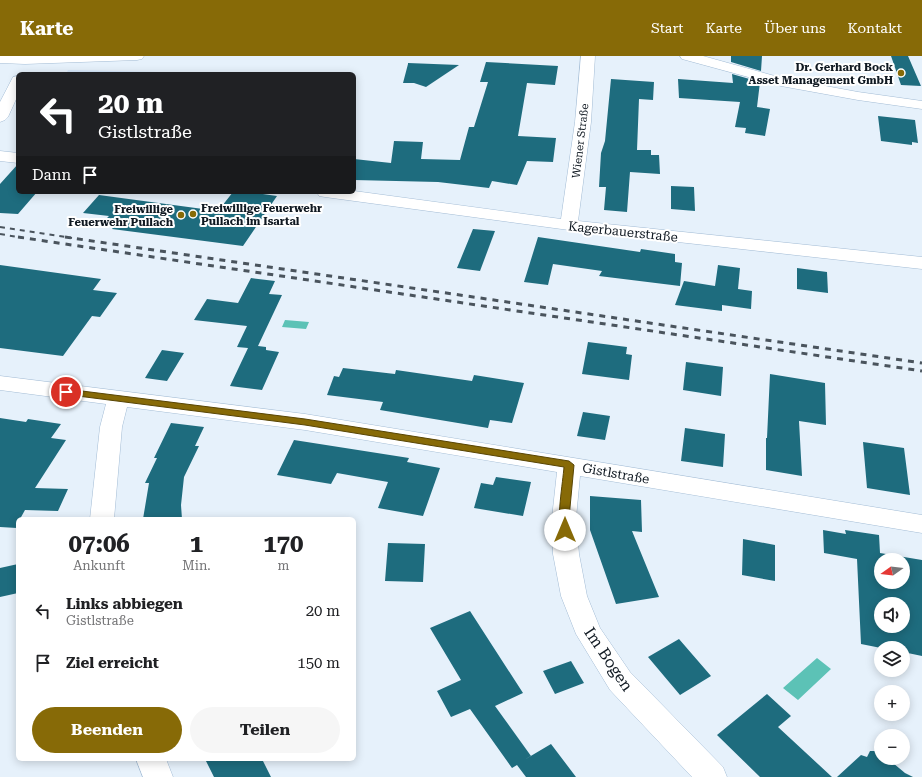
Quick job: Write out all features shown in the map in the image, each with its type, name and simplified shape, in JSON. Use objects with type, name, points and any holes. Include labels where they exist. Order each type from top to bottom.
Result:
[{"type":"street","points":[[0,59],[137,56]]},
{"type":"street","name":"Wiener Straße","points":[[569,225],[583,122],[588,56]]},
{"type":"street","points":[[687,56],[781,82],[858,96],[922,105]]},
{"type":"street","points":[[22,72],[27,58]]},
{"type":"street","points":[[0,118],[16,84]]},
{"type":"street","points":[[0,156],[16,158]]},
{"type":"street","name":"Kagerbauerstraße","points":[[340,194],[569,225],[922,263]]},
{"type":"street","name":"Gistlstraße","points":[[0,383],[305,422],[922,524]]},
{"type":"street","points":[[102,517],[111,427],[118,398]]},
{"type":"street","name":"Im Bogen","points":[[569,465],[564,518],[566,554],[574,596],[589,634],[620,681],[712,777]]},
{"type":"street","points":[[151,761],[158,777]]},
{"type":"shaded area","points":[[68,70],[159,72],[67,72]]},
{"type":"shaded area","points":[[285,320],[309,322],[306,329],[282,327]]},
{"type":"shaded area","points":[[817,658],[831,669],[798,700],[783,688]]},
{"type":"building","points":[[731,56],[762,56],[761,71],[731,62]]},
{"type":"building","points":[[891,56],[908,56],[921,86],[901,85]]},
{"type":"building","points":[[486,62],[558,66],[555,85],[527,83],[518,136],[556,138],[553,162],[527,161],[517,185],[492,181],[489,188],[438,182],[356,180],[356,159],[391,163],[394,141],[423,142],[421,159],[460,160],[469,127],[474,127],[488,82],[480,82]]},
{"type":"building","points":[[408,63],[459,65],[426,87],[414,83],[403,83]]},
{"type":"building","points":[[732,74],[760,82],[757,107],[770,109],[765,136],[745,133],[746,128],[735,127],[740,102],[679,98],[678,79],[733,83]]},
{"type":"building","points":[[611,79],[654,82],[653,100],[639,99],[637,150],[651,150],[651,155],[659,155],[660,174],[630,172],[627,212],[604,210],[606,187],[599,187],[601,153],[605,141]]},
{"type":"building","points":[[878,116],[915,120],[918,143],[912,142],[912,145],[881,141]]},
{"type":"building","points":[[16,166],[16,194],[35,194],[18,214],[0,213],[0,184]]},
{"type":"building","points":[[671,186],[694,187],[695,211],[671,209]]},
{"type":"building","points":[[231,194],[262,194],[277,196],[243,246],[112,229],[118,221],[106,219],[109,216],[83,213],[99,195],[218,211]]},
{"type":"building","points":[[473,229],[495,231],[480,271],[457,268]]},
{"type":"building","points":[[538,237],[640,252],[641,249],[675,254],[675,262],[682,263],[680,286],[599,276],[602,271],[553,264],[548,285],[524,282]]},
{"type":"building","points":[[0,265],[101,279],[93,290],[117,293],[100,317],[92,316],[63,356],[0,348]]},
{"type":"building","points":[[718,265],[740,268],[738,289],[752,291],[751,309],[722,305],[722,311],[675,305],[684,281],[715,286]]},
{"type":"building","points":[[797,268],[827,272],[828,293],[797,289]]},
{"type":"building","points":[[251,278],[275,281],[269,294],[282,295],[258,346],[266,347],[266,350],[279,352],[262,390],[230,386],[248,348],[237,347],[247,326],[194,320],[207,299],[238,303]]},
{"type":"building","points":[[588,342],[627,347],[626,354],[632,355],[629,380],[582,374]]},
{"type":"building","points":[[162,350],[184,353],[167,381],[145,378]]},
{"type":"building","points":[[686,362],[723,367],[721,396],[683,390]]},
{"type":"building","points":[[343,368],[395,374],[396,370],[472,381],[474,375],[524,383],[512,423],[490,420],[488,428],[380,410],[383,402],[327,395],[334,376],[339,377]]},
{"type":"building","points":[[770,374],[825,383],[826,425],[799,421],[802,476],[766,470],[766,438]]},
{"type":"building","points":[[583,412],[610,416],[605,440],[577,436]]},
{"type":"building","points":[[0,418],[26,422],[28,419],[61,424],[51,438],[66,440],[35,488],[68,489],[58,511],[25,510],[21,517],[16,517],[16,528],[0,527]]},
{"type":"building","points":[[171,423],[204,427],[195,446],[199,446],[184,477],[181,505],[182,517],[143,517],[149,483],[145,483],[157,458],[154,458]]},
{"type":"building","points":[[685,428],[725,434],[723,467],[681,461]]},
{"type":"building","points":[[294,440],[409,458],[407,462],[440,468],[423,516],[378,508],[388,482],[337,473],[331,484],[277,475]]},
{"type":"building","points":[[863,442],[904,448],[910,495],[867,488]]},
{"type":"building","points":[[496,477],[531,482],[523,516],[474,508],[481,483],[493,485]]},
{"type":"building","points":[[590,496],[641,500],[642,532],[632,531],[659,597],[616,604],[590,530]]},
{"type":"building","points":[[823,530],[846,534],[845,530],[879,535],[880,553],[874,553],[874,589],[910,589],[910,558],[922,560],[922,656],[910,653],[910,641],[874,641],[874,647],[861,644],[857,559],[824,553]]},
{"type":"building","points":[[743,539],[775,545],[775,581],[742,575]]},
{"type":"building","points":[[388,543],[425,544],[423,582],[385,581]]},
{"type":"building","points":[[16,564],[16,593],[0,597],[0,568]]},
{"type":"building","points":[[470,611],[523,693],[495,706],[531,756],[551,744],[576,777],[526,777],[517,765],[512,768],[470,709],[451,717],[437,691],[461,680],[430,628]]},
{"type":"building","points":[[679,639],[711,676],[680,695],[648,657]]},
{"type":"building","points":[[571,661],[584,683],[555,694],[543,671]]},
{"type":"building","points":[[767,694],[791,716],[778,727],[832,777],[760,777],[717,735]]},
{"type":"building","points":[[870,751],[874,751],[874,765],[895,765],[905,773],[913,777],[837,777],[861,755],[867,757]]},
{"type":"building","points":[[206,761],[263,761],[271,777],[214,777]]},
{"type":"railway","points":[[0,227],[72,238]]},
{"type":"railway","points":[[0,234],[18,237]]},
{"type":"railway","points":[[18,237],[922,371]]},
{"type":"railway","points":[[18,237],[24,238]]},
{"type":"railway","points":[[65,237],[922,363]]},
{"type":"place","name":"Dr. Gerhard Bock Asset Management GmbH","points":[[901,73]]},
{"type":"place","name":"Freiwillige Feuerwehr Pullach im Isartal","points":[[193,214]]},
{"type":"place","name":"Freiwillige Feuerwehr Pullach","points":[[181,215]]},
{"type":"route","points":[[66,392],[305,422],[569,465],[564,518],[565,530]]}]
